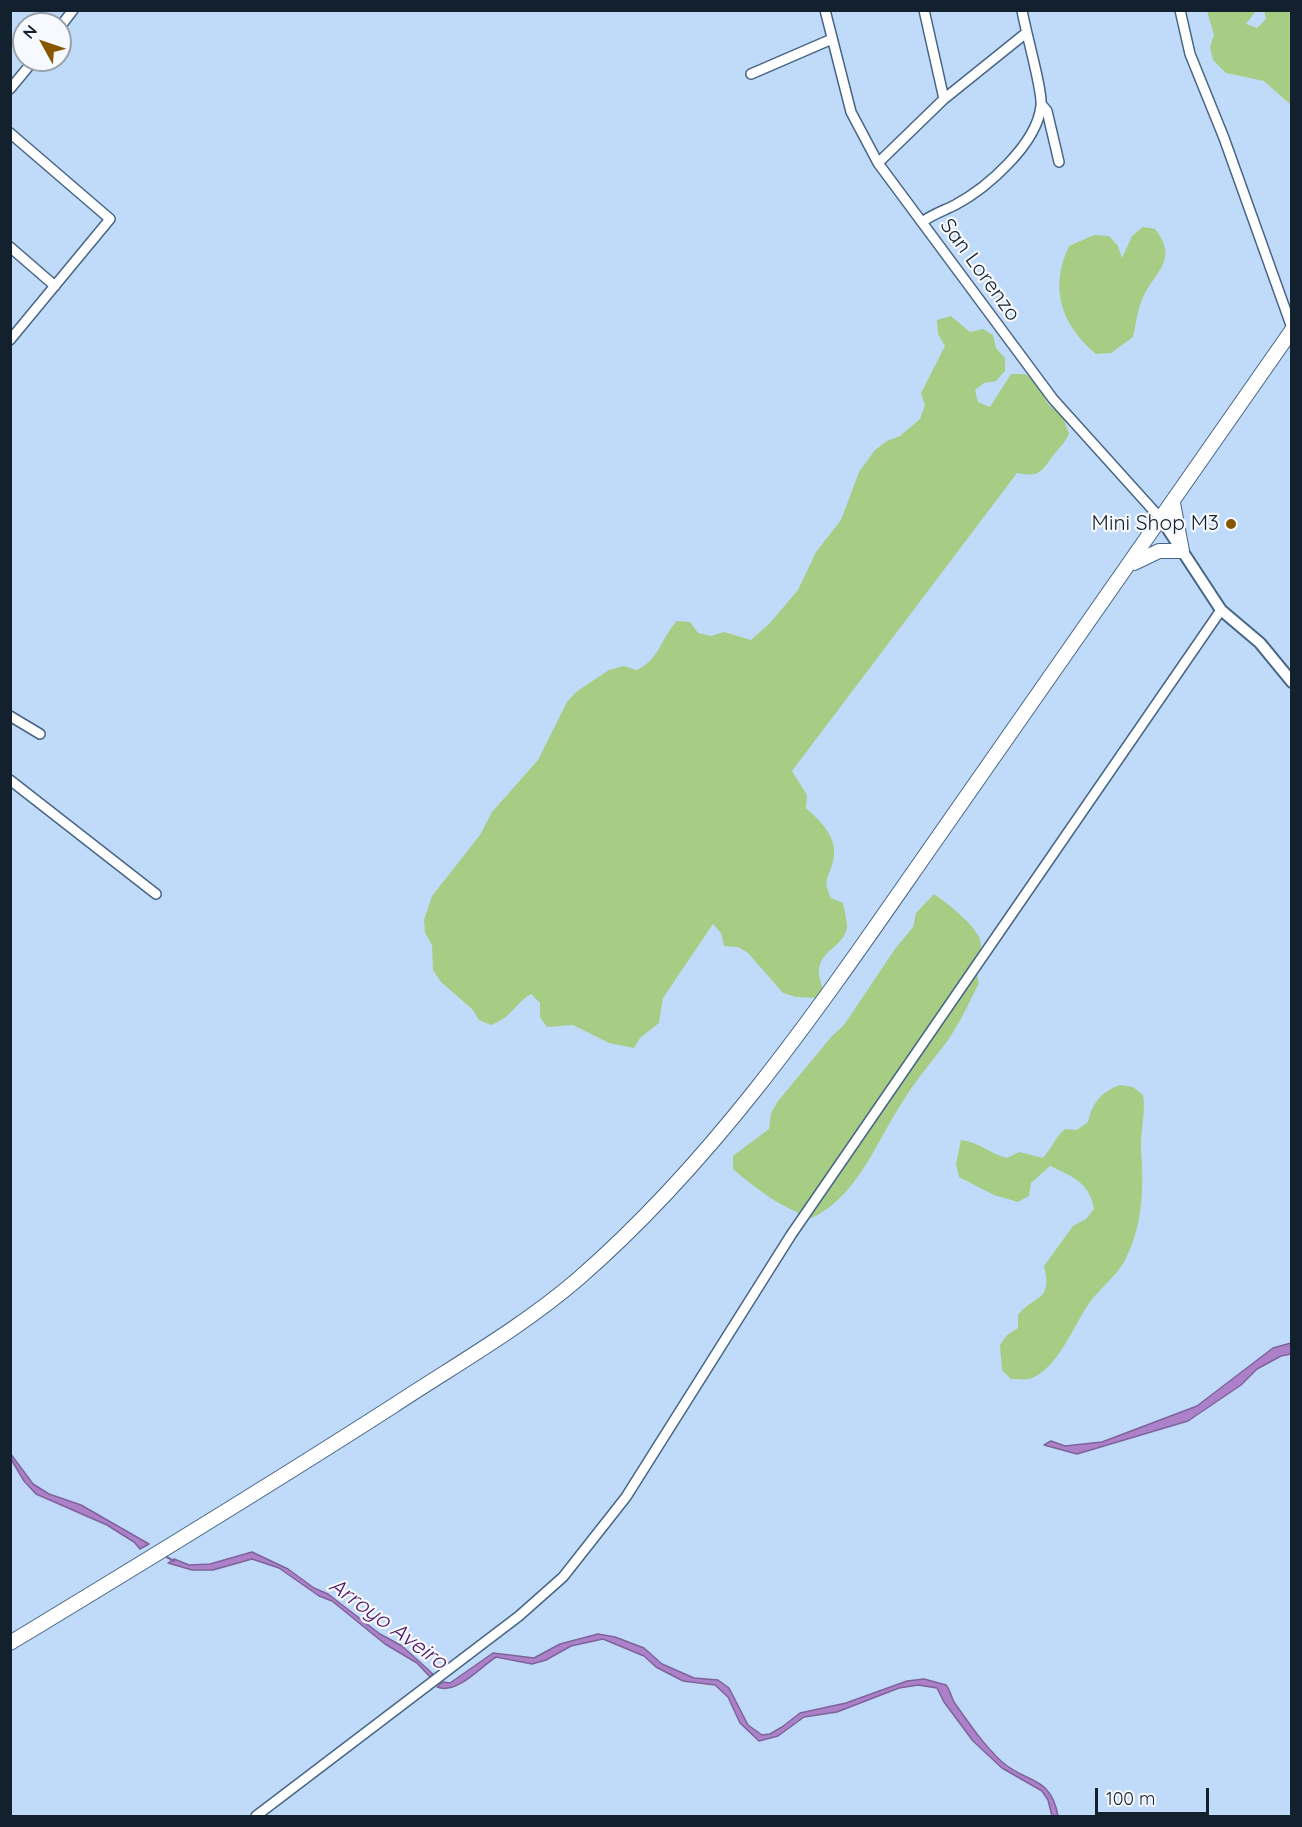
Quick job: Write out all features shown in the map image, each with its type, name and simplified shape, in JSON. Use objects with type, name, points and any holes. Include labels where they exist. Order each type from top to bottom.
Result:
[{"type":"highway","points":[[10,1643],[177,1542],[518,1324],[578,1279],[632,1228],[700,1158],[765,1080],[1162,520],[1292,329]]},
{"type":"highway","points":[[1129,566],[1159,551],[1182,551],[1173,503]]},
{"type":"main road","points":[[1162,520],[1221,610],[1260,643],[1292,682]]},
{"type":"street","name":"San Lorenzo","points":[[825,10],[851,112],[878,163],[1053,399],[1162,520]]},
{"type":"street","points":[[924,10],[944,99]]},
{"type":"street","points":[[922,222],[971,194],[1024,146],[1034,130],[1041,105],[1022,10]]},
{"type":"street","points":[[1180,10],[1190,54],[1224,138],[1292,329]]},
{"type":"street","points":[[878,163],[944,99],[1026,33]]},
{"type":"street","points":[[751,74],[832,39]]},
{"type":"street","points":[[10,89],[24,72]]},
{"type":"street","points":[[1041,105],[1047,111],[1059,162]]},
{"type":"street","points":[[10,133],[110,219],[10,340]]},
{"type":"street","points":[[10,248],[55,286]]},
{"type":"street","points":[[256,1816],[519,1616],[563,1577],[626,1497],[791,1235],[1221,610]]},
{"type":"street","points":[[10,716],[40,734]]},
{"type":"street","points":[[10,780],[156,894]]},
{"type":"green space","points":[[1207,11],[1256,11],[1246,24],[1257,28],[1266,19],[1264,11],[1291,11],[1291,105],[1264,81],[1226,73],[1213,60],[1210,47],[1214,35]]},
{"type":"green space","points":[[1143,227],[1155,229],[1162,240],[1165,258],[1142,300],[1133,337],[1111,353],[1096,354],[1074,331],[1062,305],[1060,277],[1063,262],[1069,246],[1094,235],[1109,236],[1118,246],[1122,258],[1132,236]]},
{"type":"green space","points":[[951,316],[970,332],[983,329],[993,335],[996,348],[1005,358],[1005,371],[996,381],[984,383],[975,390],[978,402],[990,407],[1011,374],[1025,374],[1035,381],[1048,404],[1063,417],[1069,434],[1041,471],[1030,475],[1017,473],[792,771],[807,795],[806,808],[823,825],[831,838],[834,853],[827,886],[831,898],[843,903],[847,921],[842,939],[820,963],[821,998],[796,997],[783,993],[748,953],[738,947],[724,946],[721,933],[713,924],[663,998],[659,1023],[640,1038],[634,1048],[609,1043],[573,1025],[547,1027],[540,1017],[540,1003],[531,994],[498,1022],[491,1025],[479,1020],[472,1009],[441,982],[433,970],[432,945],[425,933],[424,920],[432,896],[480,835],[492,812],[538,760],[567,702],[576,692],[609,670],[624,666],[636,670],[644,666],[655,655],[677,621],[690,622],[698,633],[711,636],[724,632],[751,640],[770,623],[798,590],[816,552],[841,520],[859,472],[875,450],[887,441],[900,436],[920,419],[925,405],[921,393],[945,346],[938,334],[937,320]]},
{"type":"green space","points":[[934,894],[963,917],[976,932],[981,946],[977,973],[979,983],[951,1036],[910,1091],[855,1181],[829,1208],[812,1218],[801,1214],[770,1198],[742,1177],[733,1169],[733,1156],[769,1129],[771,1113],[778,1101],[832,1036],[844,1025],[895,949],[913,927],[916,913]]},
{"type":"green space","points":[[1120,1085],[1133,1087],[1143,1095],[1144,1102],[1141,1143],[1141,1207],[1135,1235],[1124,1262],[1090,1302],[1055,1359],[1038,1375],[1029,1379],[1011,1379],[1002,1370],[1000,1345],[1007,1335],[1018,1328],[1018,1315],[1044,1292],[1046,1278],[1044,1266],[1073,1226],[1086,1219],[1094,1209],[1089,1193],[1079,1182],[1050,1166],[1031,1183],[1029,1196],[1018,1202],[994,1195],[959,1177],[956,1164],[961,1140],[1007,1158],[1019,1152],[1043,1158],[1065,1129],[1077,1130],[1088,1122],[1092,1109],[1099,1099]]},
{"type":"shaded area","points":[[1291,1343],[1291,1354],[1281,1356],[1257,1369],[1241,1385],[1188,1421],[1077,1454],[1044,1445],[1051,1441],[1065,1446],[1102,1442],[1197,1406],[1273,1348]]},
{"type":"shaded area","points":[[10,1453],[33,1484],[49,1494],[81,1505],[149,1544],[140,1549],[134,1542],[107,1525],[36,1494],[24,1481]]},
{"type":"shaded area","points":[[252,1552],[288,1569],[314,1588],[328,1594],[380,1634],[402,1646],[433,1674],[430,1677],[417,1663],[385,1644],[332,1601],[319,1596],[279,1568],[252,1559],[213,1570],[192,1570],[168,1563],[174,1559],[189,1565],[210,1564]]},
{"type":"shaded area","points":[[598,1634],[615,1637],[644,1648],[662,1664],[694,1678],[718,1680],[729,1688],[748,1725],[762,1735],[770,1734],[800,1713],[846,1703],[907,1681],[924,1679],[946,1685],[954,1702],[976,1733],[1001,1761],[1050,1793],[1058,1816],[1052,1816],[1048,1800],[1042,1791],[1002,1768],[973,1741],[944,1702],[937,1688],[918,1685],[899,1688],[837,1712],[804,1717],[778,1736],[759,1741],[740,1723],[728,1697],[715,1685],[683,1681],[656,1667],[644,1656],[603,1639],[571,1646],[546,1660],[532,1664],[496,1657],[460,1684],[445,1688],[437,1687],[443,1682],[450,1683],[493,1653],[534,1658],[560,1644]]},
{"type":"waterway","name":"Arroyo Aveiro","points":[[163,1555],[174,1561]]},
{"type":"place","name":"Mini Shop M3","points":[[1231,524]]}]
